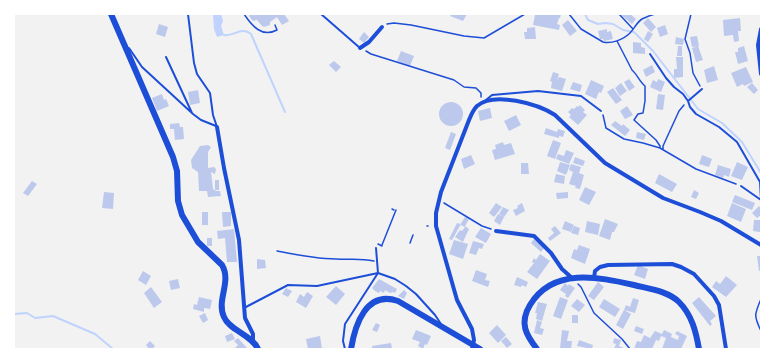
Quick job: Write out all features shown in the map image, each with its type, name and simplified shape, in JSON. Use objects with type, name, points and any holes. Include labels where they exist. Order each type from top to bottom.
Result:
[{"type":"main road","points":[[111,14],[173,157],[177,171],[178,201],[182,215],[198,242],[222,265],[227,275],[223,298],[223,315],[226,321],[253,342],[258,349]]},
{"type":"main road","points":[[537,349],[528,337],[525,329],[528,308],[534,299],[545,288],[556,282],[584,277],[650,289],[670,295],[679,302],[693,324],[699,349]]},
{"type":"main road","points":[[351,349],[357,324],[363,313],[375,302],[385,298],[398,301],[473,347],[480,349]]},
{"type":"street","points":[[360,48],[369,42],[382,27]]},
{"type":"street","points":[[761,29],[758,45],[761,74]]},
{"type":"street","points":[[473,347],[474,340],[472,329],[457,300],[436,226],[436,213],[441,192],[451,163],[474,109],[482,103],[494,100],[508,100],[528,103],[548,111],[555,115],[605,163],[663,198],[721,221],[759,244]]},
{"type":"street","points":[[217,126],[239,240],[245,318],[253,334],[253,342]]},
{"type":"street","points":[[496,231],[534,236],[551,254],[562,269],[572,278]]},
{"type":"street","points":[[594,278],[595,271],[600,267],[608,265],[631,264],[672,264],[694,274],[714,296],[719,305],[726,349]]},
{"type":"lane","points":[[188,14],[194,63],[197,74],[210,93],[212,115],[217,126]]},
{"type":"lane","points":[[321,14],[360,48]]},
{"type":"lane","points":[[125,44],[142,68],[193,114],[201,120],[217,126]]},
{"type":"lane","points":[[650,54],[674,88],[689,100],[690,107],[696,114],[719,127],[737,142],[760,182],[761,200]]},
{"type":"lane","points":[[166,57],[193,114]]},
{"type":"lane","points":[[689,100],[702,89]]},
{"type":"lane","points":[[482,103],[492,95],[538,91],[580,96],[601,111]]},
{"type":"lane","points":[[741,186],[761,200]]},
{"type":"lane","points":[[344,349],[343,340],[345,324],[378,273],[376,248]]},
{"type":"lane","points":[[244,308],[288,285],[317,286],[378,273],[395,279],[416,294],[435,315],[444,329]]},
{"type":"path","points":[[244,14],[254,28],[262,32],[271,33],[277,30],[275,25]]},
{"type":"path","points":[[382,27],[386,24],[394,23],[464,36],[484,38],[525,14]]},
{"type":"path","points":[[569,14],[581,29],[603,42],[617,41],[628,35],[642,19],[655,14]]},
{"type":"path","points":[[619,14],[633,29]]},
{"type":"path","points":[[691,14],[685,40],[690,53],[693,74],[702,89]]},
{"type":"path","points":[[617,41],[632,70],[639,81],[645,86],[644,112],[638,114],[634,120],[656,140],[660,148]]},
{"type":"path","points":[[360,48],[371,54],[454,80],[464,86],[476,88],[481,93],[482,103]]},
{"type":"path","points":[[664,151],[662,149],[663,146],[683,106]]},
{"type":"path","points":[[601,111],[606,128],[624,139],[660,148],[696,169],[711,176],[741,186]]},
{"type":"path","points":[[439,200],[482,226],[496,231]]},
{"type":"path","points":[[374,244],[382,246],[394,210]]},
{"type":"path","points":[[410,243],[413,235]]},
{"type":"path","points":[[277,251],[308,257],[338,260],[362,258],[378,262]]},
{"type":"path","points":[[572,278],[581,287],[594,313],[622,339],[630,349]]},
{"type":"path","points":[[761,299],[757,307],[755,320],[761,331]]},
{"type":"water","points":[[213,14],[221,14],[223,21],[221,26],[224,35],[217,37],[214,29]]},
{"type":"building","points":[[250,14],[284,14],[289,21],[282,25],[277,17],[270,22],[270,25],[264,27],[257,20],[253,21],[249,16]]},
{"type":"building","points":[[451,14],[467,14],[463,21],[450,16]]},
{"type":"building","points":[[561,14],[557,24],[560,25],[559,30],[533,25],[535,15]]},
{"type":"building","points":[[620,14],[630,14],[636,19],[632,24]]},
{"type":"building","points":[[648,18],[656,27],[651,32],[643,23]]},
{"type":"building","points":[[740,18],[741,31],[738,31],[739,41],[734,42],[733,35],[724,36],[723,20]]},
{"type":"building","points":[[568,20],[577,31],[570,36],[562,25]]},
{"type":"building","points":[[159,24],[168,27],[165,37],[156,34]]},
{"type":"building","points":[[665,25],[668,34],[660,37],[657,28]]},
{"type":"building","points":[[535,27],[536,39],[525,39],[524,32],[527,32],[527,28]]},
{"type":"building","points":[[607,29],[607,32],[611,31],[613,39],[604,41],[603,39],[600,39],[598,31]]},
{"type":"building","points":[[648,31],[653,34],[648,42],[644,39]]},
{"type":"building","points":[[364,32],[369,37],[364,43],[359,39]]},
{"type":"building","points":[[697,36],[699,46],[692,47],[690,37]]},
{"type":"building","points":[[676,37],[684,39],[683,45],[675,44]]},
{"type":"building","points":[[633,42],[641,43],[641,47],[645,48],[645,54],[633,53]]},
{"type":"building","points":[[678,46],[682,46],[682,56],[677,56]]},
{"type":"building","points":[[698,46],[703,60],[696,62],[692,48]]},
{"type":"building","points":[[744,46],[748,61],[738,64],[735,52],[738,52],[738,48]]},
{"type":"building","points":[[401,51],[414,56],[410,66],[397,61]]},
{"type":"building","points":[[676,57],[683,57],[683,77],[674,78],[674,69],[677,69]]},
{"type":"building","points":[[334,61],[341,67],[336,72],[329,65]]},
{"type":"building","points":[[652,65],[655,72],[646,77],[643,70]]},
{"type":"building","points":[[714,66],[718,80],[707,83],[704,70]]},
{"type":"building","points":[[746,67],[753,82],[737,87],[731,73]]},
{"type":"building","points":[[553,72],[559,74],[557,80],[559,77],[566,79],[562,91],[551,88],[552,82],[550,81]]},
{"type":"building","points":[[629,79],[635,87],[629,91],[624,82]]},
{"type":"building","points":[[658,79],[665,82],[661,92],[650,87],[653,80],[657,82]]},
{"type":"building","points":[[591,80],[604,86],[596,99],[585,94]]},
{"type":"building","points":[[573,82],[582,85],[580,92],[570,89]]},
{"type":"building","points":[[621,83],[627,91],[620,96],[615,88]]},
{"type":"building","points":[[752,83],[758,90],[754,94],[747,87]]},
{"type":"building","points":[[613,88],[622,100],[616,104],[607,92]]},
{"type":"building","points":[[198,90],[200,103],[190,105],[188,92]]},
{"type":"building","points":[[162,94],[164,100],[166,99],[169,106],[157,111],[152,98]]},
{"type":"building","points":[[658,94],[665,95],[663,110],[656,109]]},
{"type":"building","points":[[451,102],[456,103],[462,109],[462,119],[456,125],[451,126],[446,125],[440,119],[439,114],[440,109],[446,103]]},
{"type":"building","points":[[580,105],[585,110],[583,112],[587,115],[578,125],[569,117],[571,115],[568,112],[572,108],[574,109]]},
{"type":"building","points":[[627,106],[633,115],[625,119],[620,111]]},
{"type":"building","points":[[490,108],[492,118],[480,121],[478,111]]},
{"type":"building","points":[[516,115],[521,125],[509,131],[504,121]]},
{"type":"building","points":[[615,121],[622,126],[623,124],[630,130],[625,136],[611,125]]},
{"type":"building","points":[[179,123],[180,127],[183,127],[184,139],[175,140],[174,129],[170,129],[170,124]]},
{"type":"building","points":[[546,128],[557,132],[558,129],[565,131],[563,137],[559,136],[559,138],[544,134]]},
{"type":"building","points":[[451,132],[456,134],[450,150],[445,148]]},
{"type":"building","points":[[637,132],[646,134],[644,140],[636,138]]},
{"type":"building","points":[[553,140],[561,143],[555,159],[547,156]]},
{"type":"building","points":[[503,142],[504,145],[511,143],[515,154],[495,160],[492,150],[496,149],[495,145]]},
{"type":"building","points":[[208,145],[211,147],[208,152],[208,168],[214,167],[216,169],[215,174],[211,172],[213,189],[220,191],[221,196],[208,197],[207,191],[199,191],[198,172],[192,168],[191,160],[200,146]]},
{"type":"building","points":[[566,150],[574,153],[569,164],[556,159],[558,154],[564,156]]},
{"type":"building","points":[[471,155],[475,164],[464,169],[461,159]]},
{"type":"building","points":[[702,155],[712,159],[709,167],[699,164]]},
{"type":"building","points":[[575,157],[585,161],[583,166],[573,163]]},
{"type":"building","points":[[560,162],[570,165],[566,175],[557,171]]},
{"type":"building","points":[[737,162],[748,167],[742,180],[731,176]]},
{"type":"building","points":[[521,163],[528,163],[529,174],[521,174]]},
{"type":"building","points":[[571,164],[581,167],[579,173],[584,175],[580,189],[569,184],[573,172],[569,170]]},
{"type":"building","points":[[718,165],[731,169],[729,177],[724,175],[723,178],[715,175]]},
{"type":"building","points":[[556,174],[565,176],[564,184],[554,182]]},
{"type":"building","points":[[659,174],[677,184],[672,192],[655,183]]},
{"type":"building","points":[[215,180],[219,180],[219,190],[215,190]]},
{"type":"building","points":[[32,181],[37,184],[28,196],[23,193]]},
{"type":"building","points":[[585,187],[596,192],[589,205],[579,200]]},
{"type":"building","points":[[694,190],[699,193],[696,199],[691,197]]},
{"type":"building","points":[[104,192],[114,193],[113,209],[102,208]]},
{"type":"building","points":[[568,192],[568,198],[557,199],[556,193]]},
{"type":"building","points":[[735,195],[755,203],[752,210],[732,202]]},
{"type":"building","points":[[496,203],[502,207],[494,217],[489,213]]},
{"type":"building","points":[[522,203],[525,211],[516,216],[513,210],[518,208],[517,206]]},
{"type":"building","points":[[732,203],[746,209],[741,222],[727,216]]},
{"type":"building","points":[[759,206],[761,208],[761,215],[757,218],[752,213]]},
{"type":"building","points":[[503,207],[509,210],[504,217],[499,214]]},
{"type":"building","points":[[202,212],[208,212],[208,225],[202,225]]},
{"type":"building","points":[[222,212],[231,212],[231,226],[223,227]]},
{"type":"building","points":[[498,214],[504,217],[500,225],[494,221]]},
{"type":"building","points":[[465,217],[469,219],[465,226],[469,229],[463,242],[455,237],[460,230],[462,231],[465,227],[460,225]]},
{"type":"building","points":[[605,219],[618,224],[614,232],[612,232],[610,240],[599,236]]},
{"type":"building","points":[[754,220],[761,220],[760,232],[753,231]]},
{"type":"building","points":[[565,221],[574,225],[571,232],[562,229]]},
{"type":"building","points":[[587,221],[600,224],[598,235],[585,232]]},
{"type":"building","points":[[457,223],[461,224],[452,240],[449,239]]},
{"type":"building","points":[[555,226],[561,233],[550,241],[548,238],[554,233],[551,229]]},
{"type":"building","points":[[574,226],[580,228],[578,235],[571,233]]},
{"type":"building","points":[[481,228],[491,234],[486,243],[475,237]]},
{"type":"building","points":[[234,229],[237,262],[227,262],[225,238],[218,239],[217,231]]},
{"type":"building","points":[[207,238],[212,238],[212,246],[207,246]]},
{"type":"building","points":[[534,239],[544,248],[541,252],[531,243]]},
{"type":"building","points":[[454,240],[468,244],[463,259],[449,254]]},
{"type":"building","points":[[473,241],[484,244],[482,249],[479,248],[476,255],[469,253]]},
{"type":"building","points":[[579,245],[590,249],[585,264],[571,258],[574,249],[577,250]]},
{"type":"building","points":[[540,254],[550,261],[537,279],[527,272],[534,263],[532,262],[534,258],[536,260]]},
{"type":"building","points":[[757,256],[761,256],[761,271],[759,271]]},
{"type":"building","points":[[257,259],[265,260],[266,268],[257,269]]},
{"type":"building","points":[[638,265],[648,269],[645,279],[634,275]]},
{"type":"building","points":[[476,270],[487,274],[485,280],[490,281],[488,287],[472,281]]},
{"type":"building","points":[[143,271],[151,276],[146,285],[138,280]]},
{"type":"building","points":[[726,276],[737,285],[726,297],[712,287],[716,281],[720,284]]},
{"type":"building","points":[[517,277],[528,282],[526,287],[522,285],[521,287],[514,285]]},
{"type":"building","points":[[178,279],[180,288],[171,290],[169,281]]},
{"type":"building","points":[[379,279],[397,289],[395,293],[390,293],[385,290],[384,293],[375,291],[372,288]]},
{"type":"building","points":[[598,282],[604,287],[594,300],[588,296]]},
{"type":"building","points":[[565,283],[568,286],[569,284],[575,288],[568,298],[565,296],[566,294],[560,290]]},
{"type":"building","points":[[336,286],[345,294],[336,305],[326,297]]},
{"type":"building","points":[[151,287],[162,302],[154,308],[144,293]]},
{"type":"building","points":[[286,288],[292,291],[288,297],[282,294]]},
{"type":"building","points":[[404,290],[407,293],[404,299],[398,296]]},
{"type":"building","points":[[307,292],[313,296],[306,308],[296,302],[300,294],[304,297]]},
{"type":"building","points":[[199,297],[212,300],[210,309],[204,308],[204,312],[193,309],[194,304],[197,305]]},
{"type":"building","points":[[560,297],[568,300],[561,319],[553,316]]},
{"type":"building","points":[[699,297],[716,316],[710,321],[712,324],[710,326],[692,303]]},
{"type":"building","points":[[633,298],[639,300],[635,313],[624,310],[626,305],[630,307]]},
{"type":"building","points":[[577,299],[585,305],[579,312],[571,306]]},
{"type":"building","points":[[604,299],[620,309],[615,317],[599,307]]},
{"type":"building","points":[[538,302],[547,304],[542,321],[536,319],[537,313],[535,313]]},
{"type":"building","points":[[624,310],[631,314],[623,329],[616,325]]},
{"type":"building","points":[[205,313],[208,320],[203,323],[199,316]]},
{"type":"building","points":[[572,315],[578,315],[578,323],[572,323]]},
{"type":"building","points":[[537,320],[542,322],[540,328],[544,329],[542,335],[534,333]]},
{"type":"building","points":[[376,323],[380,325],[377,332],[372,330]]},
{"type":"building","points":[[497,325],[506,335],[498,343],[489,333]]},
{"type":"building","points":[[636,326],[644,329],[642,334],[634,331]]},
{"type":"building","points":[[416,330],[431,336],[427,345],[425,344],[423,349],[418,346],[420,342],[412,339]]},
{"type":"building","points":[[562,330],[569,331],[567,341],[572,341],[571,349],[560,349]]},
{"type":"building","points":[[664,330],[672,334],[671,337],[678,340],[679,336],[675,334],[677,331],[687,336],[681,349],[662,349],[666,338],[661,336],[659,341],[656,340],[652,349],[634,349],[637,341],[641,342],[644,335],[650,338],[655,331],[662,334]]},
{"type":"building","points":[[232,333],[235,339],[227,342],[225,336]]},
{"type":"building","points":[[320,336],[322,349],[308,349],[306,339]]},
{"type":"building","points":[[506,337],[512,344],[507,348],[501,341]]},
{"type":"building","points":[[238,338],[247,348],[246,349],[234,349],[238,345],[234,341]]},
{"type":"building","points":[[614,338],[621,340],[619,346],[626,349],[614,349],[616,344],[613,343]]},
{"type":"building","points":[[579,340],[593,345],[592,349],[577,346]]},
{"type":"building","points":[[150,341],[155,346],[152,349],[149,349],[146,345]]},
{"type":"building","points":[[391,343],[392,349],[372,349],[372,346]]},
{"type":"waterway","points":[[585,14],[588,20],[598,24],[613,24],[623,30],[634,32],[653,51],[698,109],[722,123],[742,142],[761,173]]},
{"type":"waterway","points":[[224,35],[231,35],[241,31],[251,34],[285,112]]},
{"type":"waterway","points":[[14,314],[27,313],[35,318],[53,316],[95,334],[113,349]]}]
